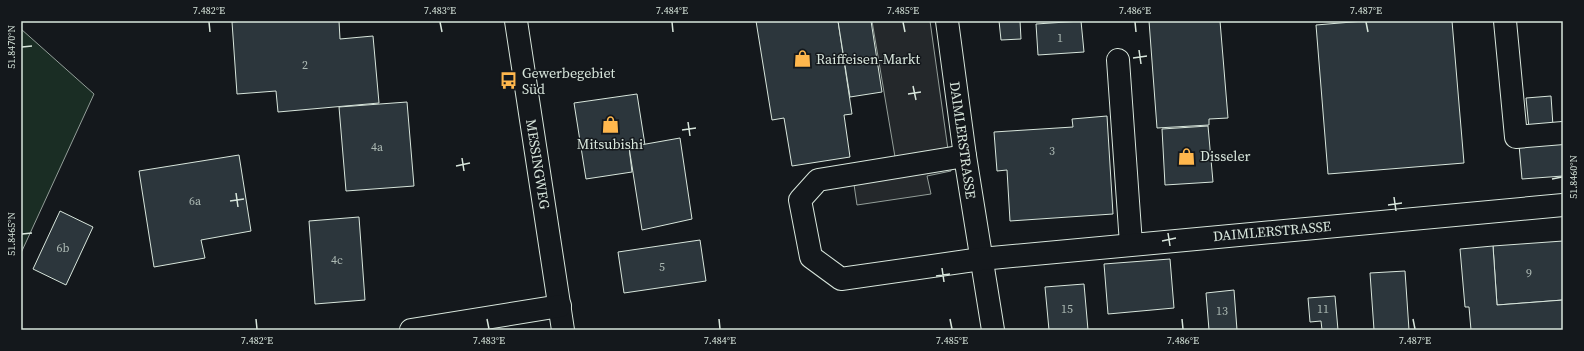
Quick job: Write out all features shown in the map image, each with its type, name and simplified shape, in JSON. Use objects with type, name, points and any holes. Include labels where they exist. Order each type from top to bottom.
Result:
[{"type":"street","name":"MESSINGWEG","points":[[516,21],[564,330]]},
{"type":"street","name":"DAIMLERSTRASSE","points":[[947,21],[965,156],[993,330]]},
{"type":"street","points":[[1505,21],[1516,137],[1563,133]]},
{"type":"street","points":[[1118,60],[1131,244]]},
{"type":"street","points":[[965,156],[818,180],[800,200],[812,257],[841,279],[981,259]]},
{"type":"street","name":"DAIMLERSTRASSE","points":[[981,259],[1563,205]]},
{"type":"street","points":[[411,330],[560,306]]},
{"type":"green space","points":[[21,29],[94,94],[21,253]]},
{"type":"shaded area","points":[[872,21],[930,21],[951,171],[927,176],[931,194],[857,205],[851,164],[895,157]]},
{"type":"building","points":[[339,21],[340,39],[373,36],[379,103],[278,112],[276,91],[237,94],[232,22]]},
{"type":"building","name":"Raiffeisen-Markt","points":[[756,21],[838,21],[852,114],[844,115],[850,157],[792,166],[784,118],[772,120]]},
{"type":"building","points":[[838,21],[871,21],[882,92],[850,97]]},
{"type":"building","points":[[999,21],[1020,21],[1021,39],[1001,40]]},
{"type":"building","points":[[1081,21],[1084,52],[1038,55],[1036,24]]},
{"type":"building","points":[[1149,21],[1220,21],[1228,118],[1209,119],[1209,125],[1157,128]]},
{"type":"building","points":[[1364,21],[1452,21],[1464,163],[1328,174],[1316,25]]},
{"type":"building","name":"Mitsubishi","points":[[637,94],[645,145],[629,147],[632,172],[586,179],[574,103]]},
{"type":"building","points":[[1551,96],[1553,126],[1529,128],[1526,98]]},
{"type":"building","points":[[407,102],[414,186],[346,191],[339,107]]},
{"type":"building","points":[[1107,116],[1113,214],[1010,221],[1007,170],[997,171],[994,132],[1073,127],[1072,119]]},
{"type":"building","name":"Disseler","points":[[1208,126],[1213,182],[1165,185],[1162,129]]},
{"type":"building","points":[[680,138],[692,219],[642,230],[629,147]]},
{"type":"building","points":[[1563,142],[1563,176],[1522,179],[1519,145]]},
{"type":"building","points":[[239,155],[251,231],[201,240],[205,258],[154,267],[139,171]]},
{"type":"building","points":[[60,211],[93,227],[66,285],[33,269]]},
{"type":"building","points":[[359,217],[365,300],[315,304],[309,221]]},
{"type":"building","points":[[700,240],[706,281],[624,293],[618,252]]},
{"type":"building","points":[[1563,241],[1563,300],[1497,305],[1493,246]]},
{"type":"building","points":[[1493,246],[1497,305],[1563,300],[1563,330],[1471,330],[1469,307],[1465,307],[1460,249]]},
{"type":"building","points":[[1170,259],[1174,308],[1108,314],[1104,264]]},
{"type":"building","points":[[1405,271],[1409,330],[1374,330],[1370,273]]},
{"type":"building","points":[[1084,284],[1088,330],[1049,330],[1045,287]]},
{"type":"building","points":[[1234,290],[1237,330],[1209,330],[1206,293]]},
{"type":"building","points":[[1335,296],[1338,330],[1322,330],[1321,321],[1310,322],[1308,298]]},
{"type":"place","name":"Raiffeisen-Markt","points":[[803,59]]},
{"type":"place","name":"Gewerbegebiet Süd","points":[[509,81]]},
{"type":"place","name":"Mitsubishi","points":[[610,124]]},
{"type":"place","name":"Disseler","points":[[1187,156]]}]
